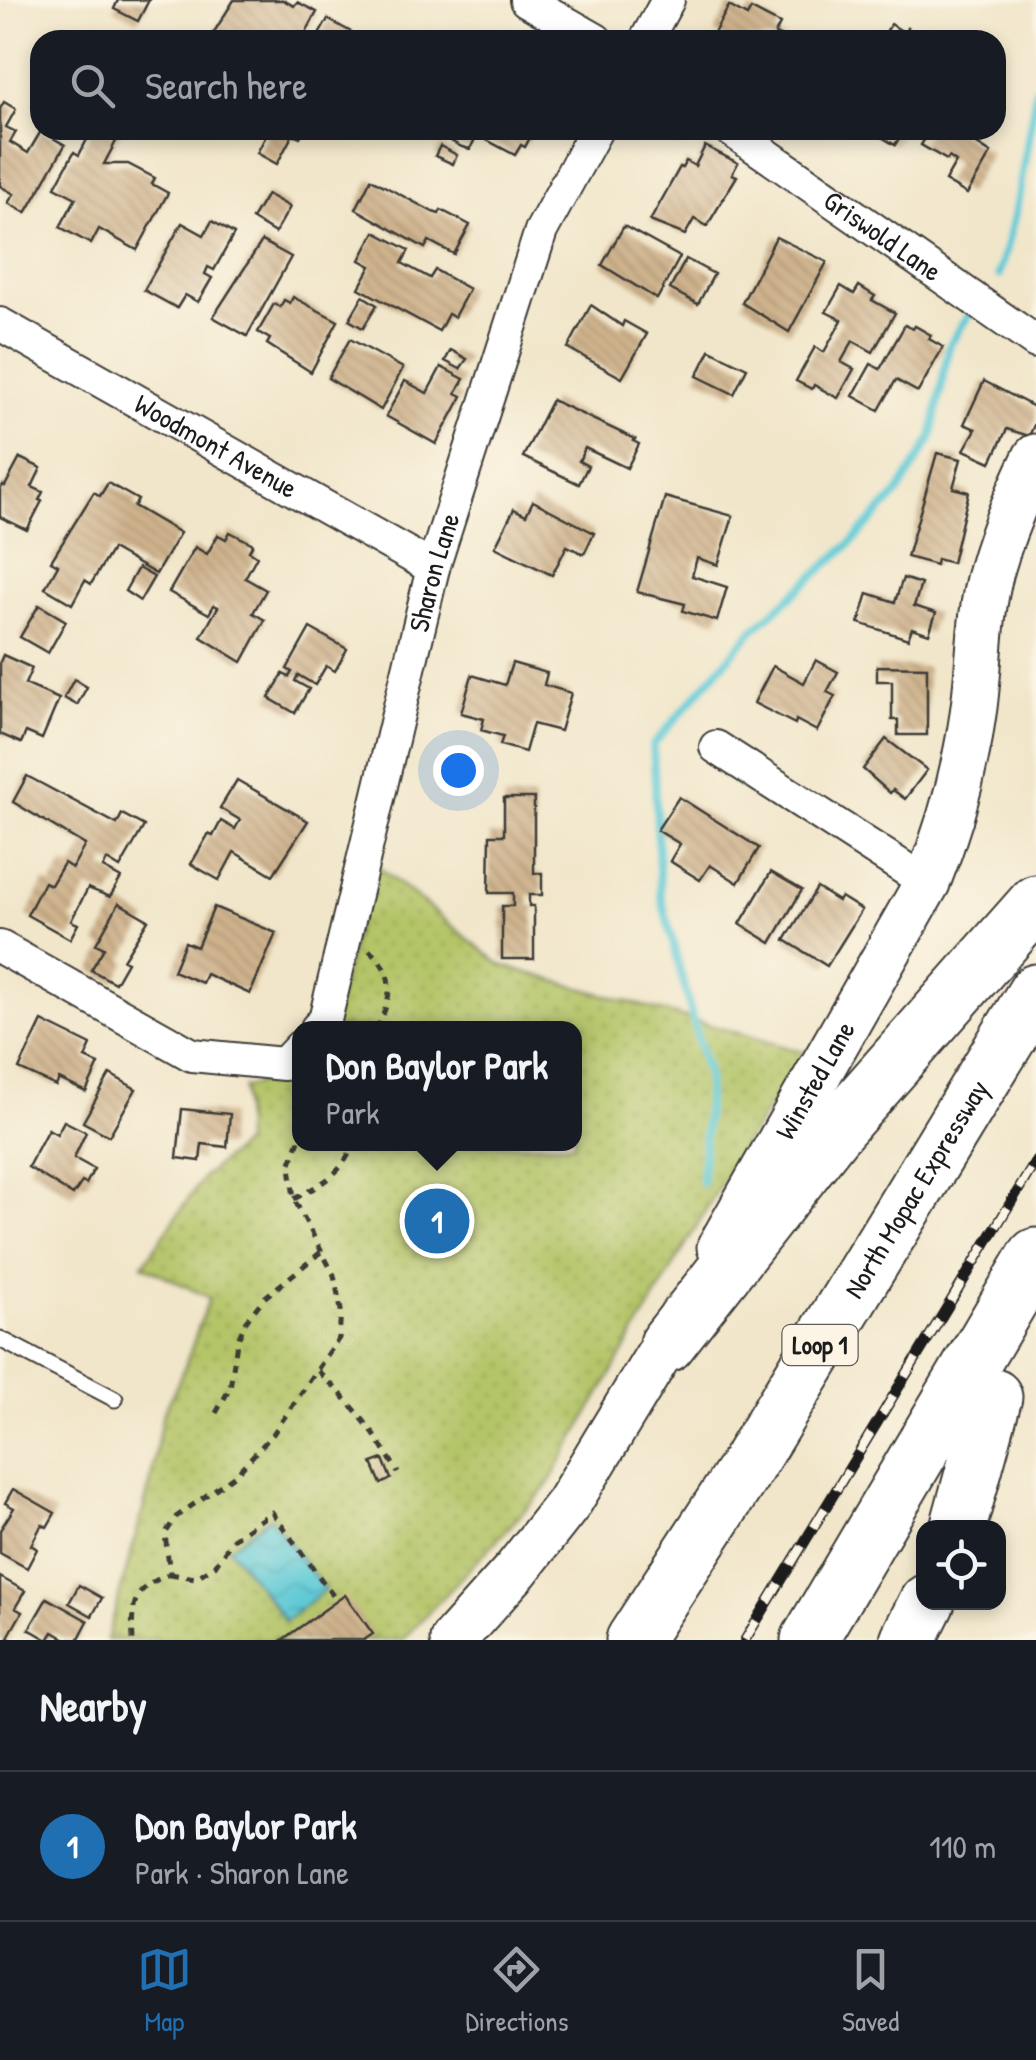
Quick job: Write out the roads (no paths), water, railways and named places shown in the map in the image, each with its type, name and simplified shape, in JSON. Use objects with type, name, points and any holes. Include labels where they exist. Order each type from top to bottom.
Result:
[{"type":"highway","points":[[666,1344],[833,1133],[1036,903]]},
{"type":"highway","name":"North Mopac Expressway","points":[[634,1640],[742,1474],[1036,992]]},
{"type":"highway","points":[[680,1640],[813,1428],[1036,1054]]},
{"type":"highway","points":[[809,1640],[1036,1256]]},
{"type":"highway","points":[[853,1640],[1036,1325]]},
{"type":"highway","points":[[960,1520],[994,1397]]},
{"type":"highway","points":[[908,1640],[923,1610]]},
{"type":"main road","name":"Winsted Lane","points":[[453,1640],[568,1504],[666,1344],[927,883],[952,822],[965,763],[978,641],[991,572],[1008,520],[1036,458]]},
{"type":"street","points":[[526,0],[578,30]]},
{"type":"street","points":[[652,30],[668,0]]},
{"type":"street","name":"Sharon Lane","points":[[324,1021],[433,568],[541,231],[591,140]]},
{"type":"street","name":"Griswold Lane","points":[[746,140],[1036,342]]},
{"type":"street","name":"Woodmont Avenue","points":[[0,324],[433,568]]},
{"type":"street","points":[[716,747],[927,883]]},
{"type":"street","points":[[0,947],[192,1055],[292,1056]]},
{"type":"lane","points":[[0,1338],[116,1399]]},
{"type":"water","points":[[270,1517],[325,1590],[285,1621],[229,1548]]},
{"type":"waterway","points":[[999,275],[1017,205],[1036,90]]},
{"type":"waterway","points":[[702,1183],[708,1078],[660,892],[653,745],[753,630],[850,544],[898,493],[932,437],[949,346],[969,314]]},
{"type":"railway","points":[[745,1640],[1036,1161]]},
{"type":"place","name":"Don Baylor Park","points":[[437,1221]]}]
